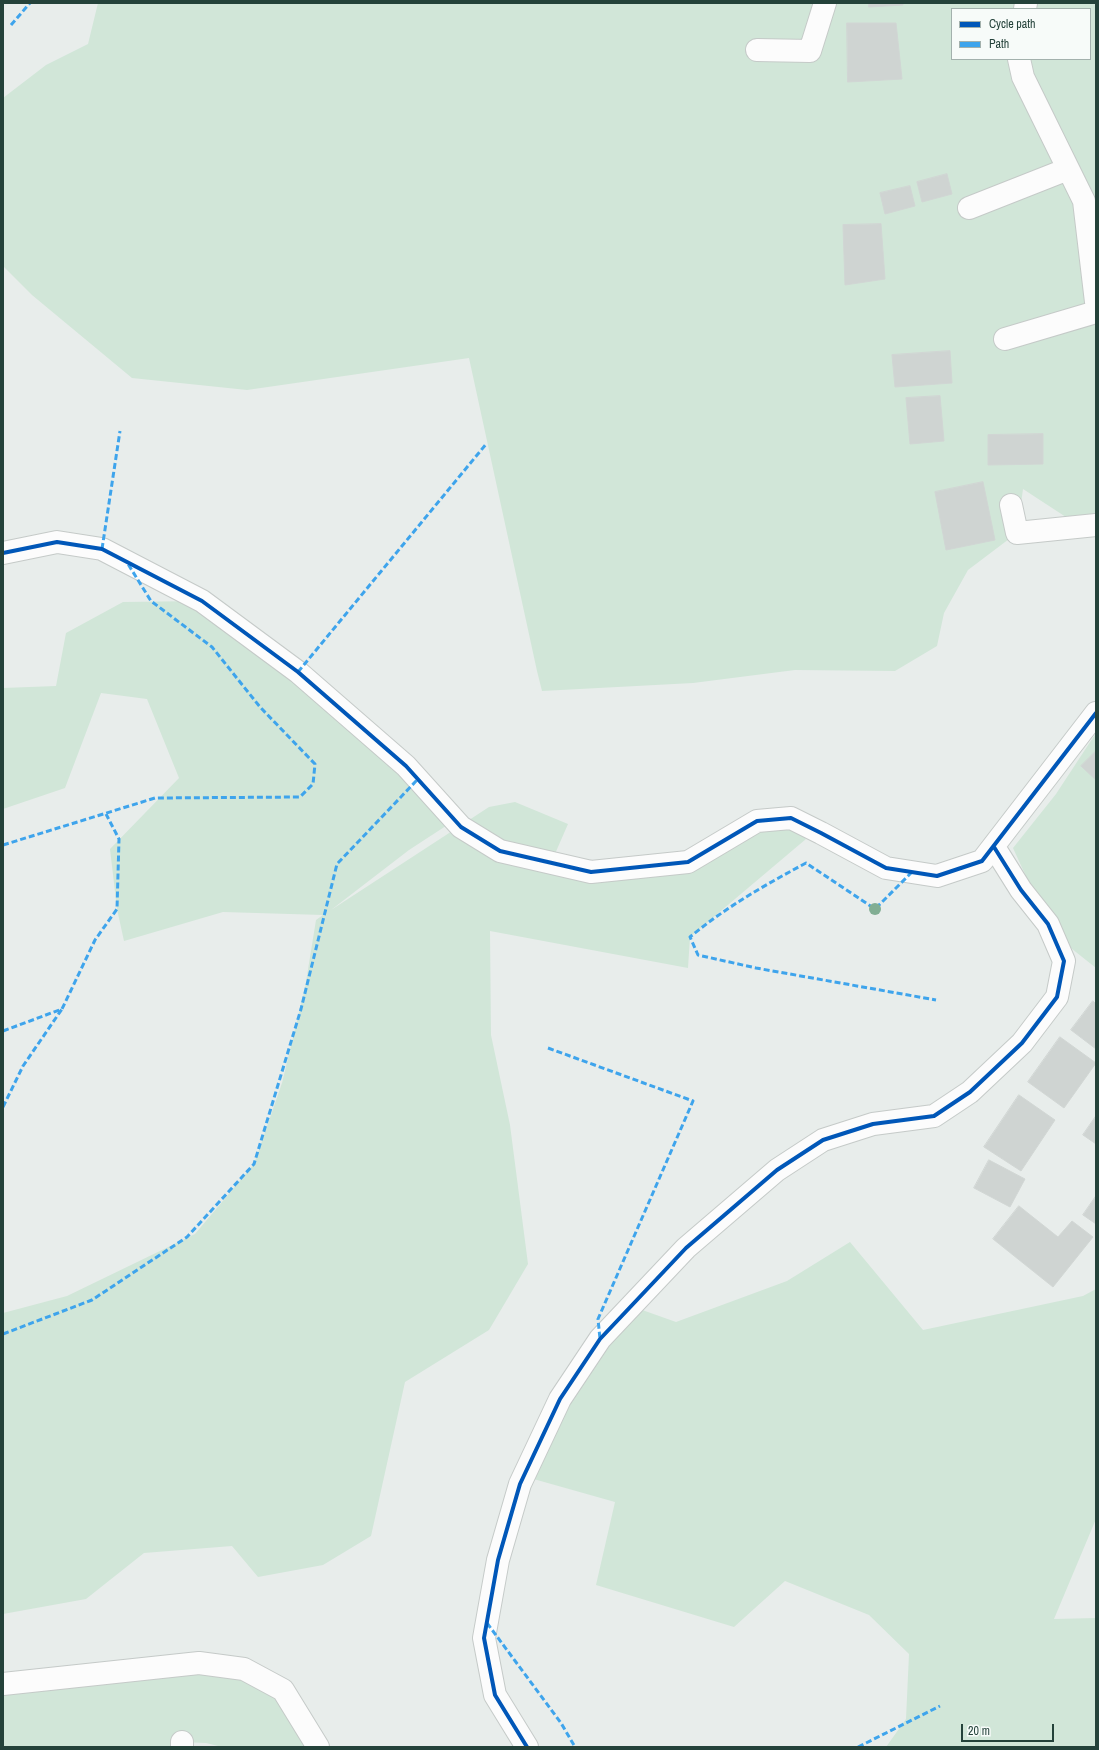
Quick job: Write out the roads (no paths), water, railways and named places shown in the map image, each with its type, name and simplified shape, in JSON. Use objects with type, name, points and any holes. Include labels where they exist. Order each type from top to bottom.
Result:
[{"type":"street","points":[[757,50],[810,51],[825,3]]},
{"type":"street","points":[[1019,60],[1023,77],[1084,201],[1096,302]]},
{"type":"street","points":[[968,208],[1068,169]]},
{"type":"street","points":[[1005,339],[1096,312]]},
{"type":"street","points":[[1011,505],[1017,533],[1096,525]]},
{"type":"street","points":[[3,552],[57,542],[102,549],[202,601],[298,672],[406,766],[460,827],[500,851],[590,872],[688,862],[757,821],[790,818],[821,832],[886,868],[937,876],[982,861],[1096,713]]},
{"type":"street","points":[[527,1747],[495,1695],[484,1638],[498,1560],[520,1484],[560,1399],[600,1339],[686,1248],[777,1170],[823,1140],[873,1124],[934,1116],[970,1092],[1022,1042],[1057,997],[1064,961],[1048,924],[1022,890],[994,847]]},
{"type":"street","points":[[3,1684],[199,1663],[244,1669],[283,1690],[318,1747]]}]
